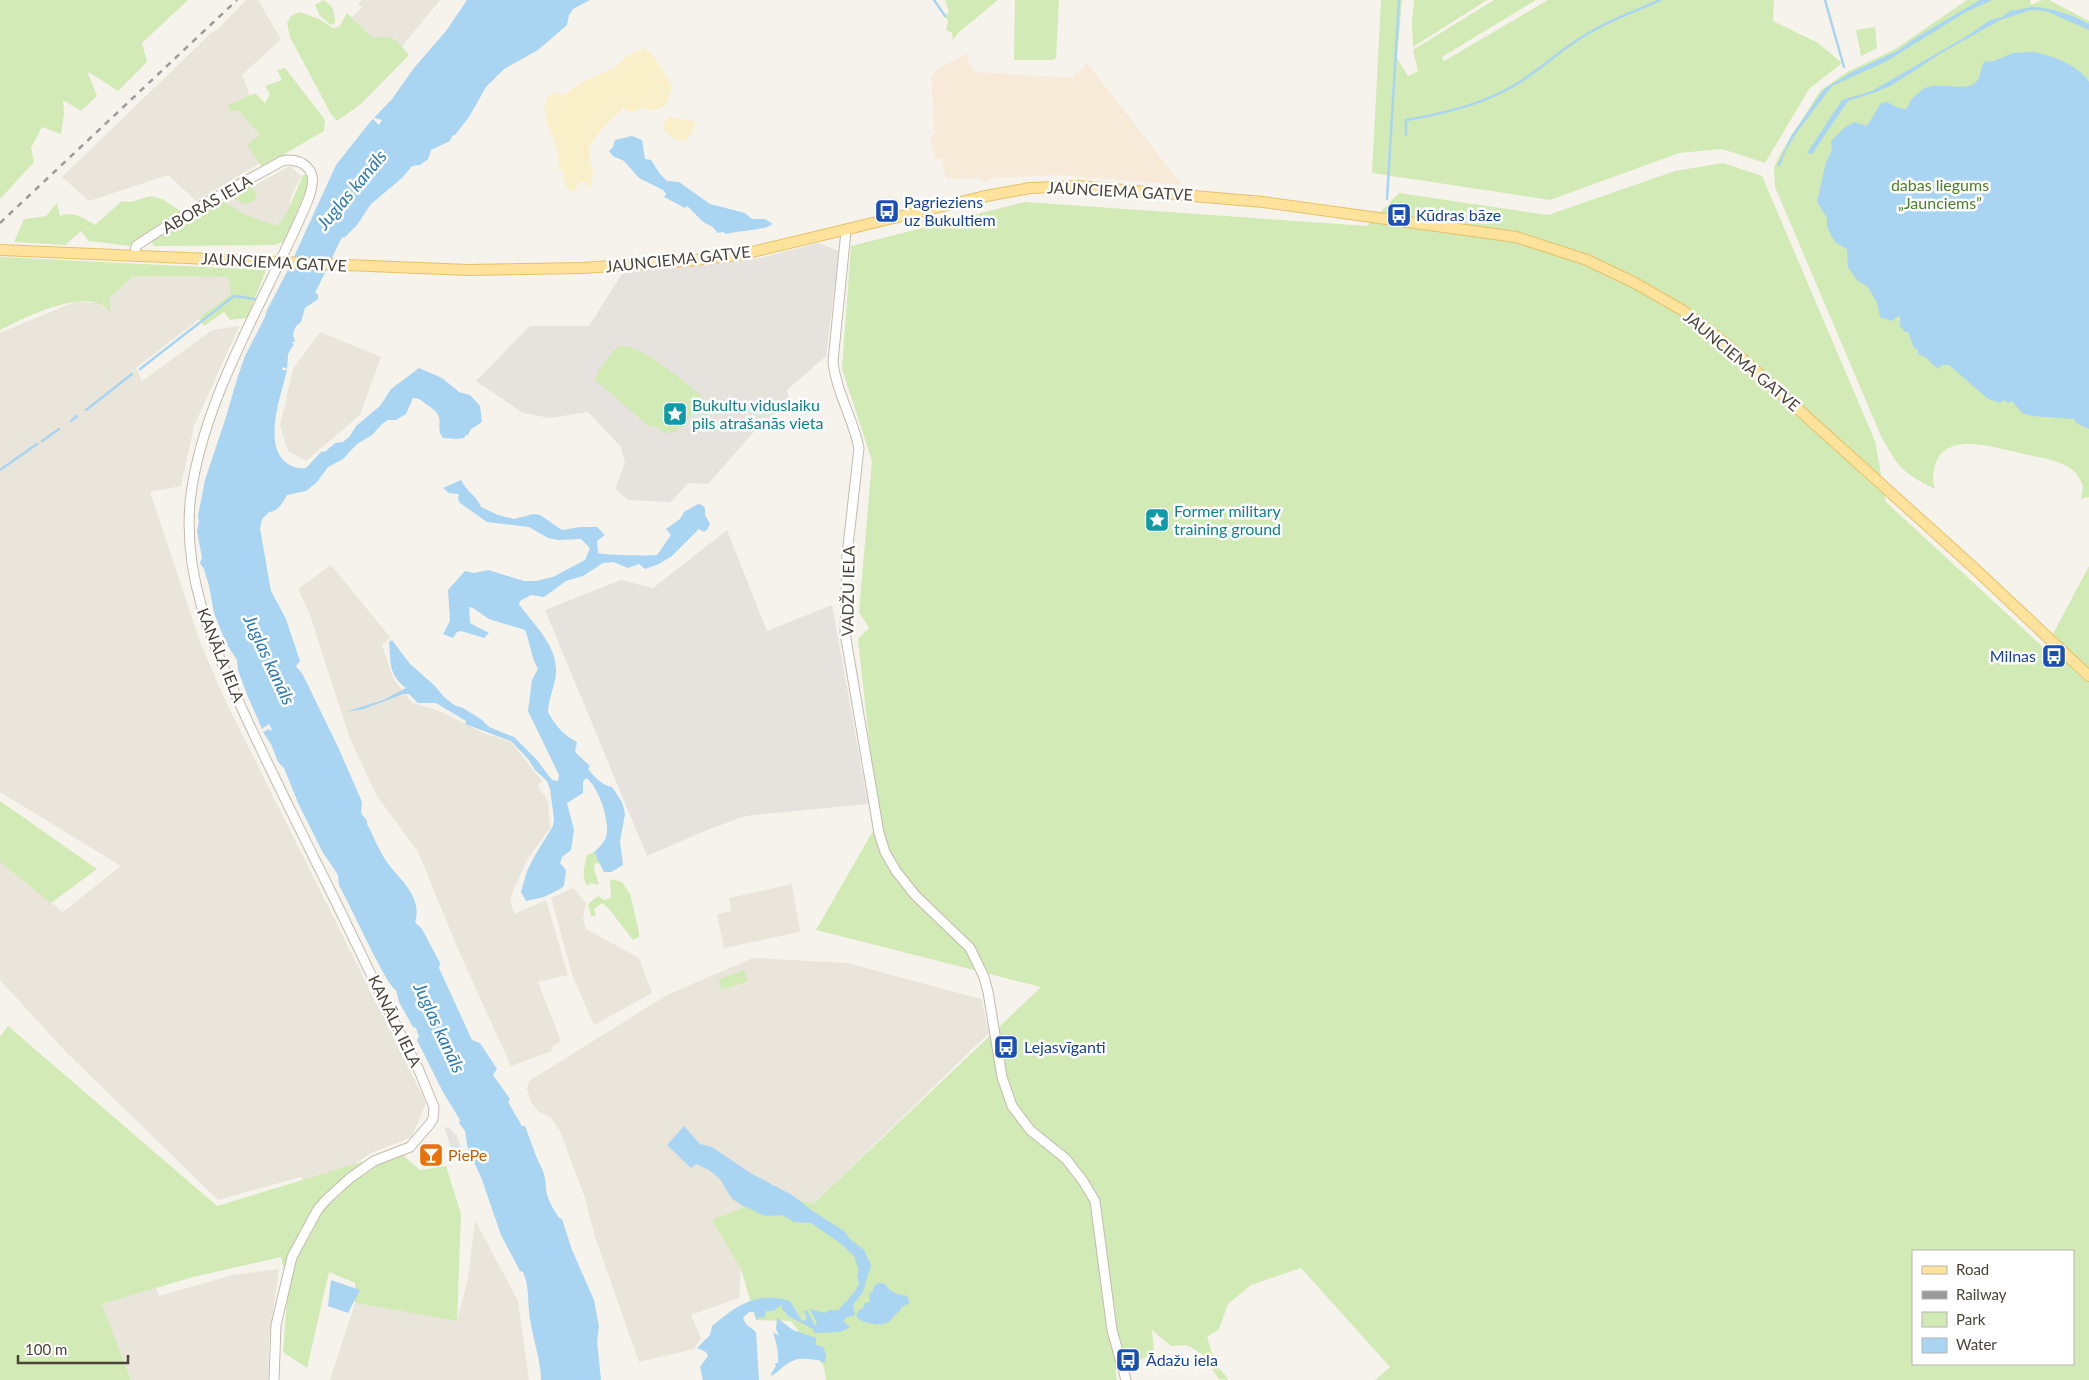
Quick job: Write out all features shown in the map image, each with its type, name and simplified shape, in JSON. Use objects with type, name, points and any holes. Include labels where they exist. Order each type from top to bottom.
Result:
[{"type":"main road","name":"JAUNCIEMA GATVE","points":[[0,250],[468,270],[543,269],[687,261],[744,254],[981,197],[1030,188],[1078,186],[1263,202],[1516,236],[1587,260],[1635,283],[1682,310],[1726,344],[1973,567],[2089,676]]},
{"type":"street","name":"ABORAS IELA","points":[[135,255],[136,246],[156,233],[196,208],[287,159]]},
{"type":"street","name":"KANĀLA IELA","points":[[274,1380],[276,1325],[292,1257],[318,1209],[350,1178],[374,1161],[410,1147],[417,1141],[434,1113],[432,1100],[418,1068],[263,755],[221,663],[200,606],[191,564],[188,519],[192,491],[208,425],[230,370],[299,223],[313,187],[312,173],[308,168],[295,160],[287,159]]},
{"type":"street","name":"VADŽU IELA","points":[[846,231],[833,361],[835,379],[857,436],[859,448],[847,554],[845,633],[879,833],[885,852],[896,871],[915,896],[970,948],[984,977],[988,992],[1002,1077],[1012,1106],[1030,1130],[1066,1159],[1083,1181],[1095,1202],[1112,1330],[1125,1379]]},
{"type":"shaded area","points":[[246,0],[258,0],[281,39],[242,75],[272,156],[196,201],[168,175],[89,201],[62,177],[212,32],[217,30]]},
{"type":"shaded area","points":[[362,0],[440,0],[376,78],[349,20],[362,8],[358,3]]},
{"type":"shaded area","points":[[969,53],[968,62],[976,72],[1073,78],[1075,73],[1079,73],[1087,63],[1182,185],[1058,175],[991,178],[986,182],[978,177],[974,179],[946,178],[941,158],[935,159],[930,136],[935,134],[931,77],[937,69]]},
{"type":"shaded area","points":[[290,166],[301,176],[291,197],[285,237],[214,207]]},
{"type":"shaded area","points":[[819,243],[839,251],[826,356],[787,390],[790,402],[759,426],[708,484],[688,483],[671,502],[628,500],[615,489],[625,463],[621,447],[588,412],[550,418],[523,413],[476,381],[530,326],[589,326],[623,272],[761,258]]},
{"type":"shaded area","points":[[134,276],[228,277],[231,294],[136,368],[142,381],[212,330],[239,326],[194,426],[181,486],[150,492],[199,639],[224,698],[426,1103],[412,1137],[371,1153],[356,1163],[320,1195],[300,1177],[218,1200],[65,1051],[0,980],[0,862],[63,912],[121,866],[0,792],[0,333],[75,302],[98,303],[110,312],[110,297]]},
{"type":"shaded area","points":[[320,332],[381,357],[360,415],[306,461],[288,451],[280,426],[293,369]]},
{"type":"shaded area","points":[[727,530],[767,631],[832,605],[868,804],[745,816],[647,856],[545,610],[621,580],[653,588]]},
{"type":"shaded area","points":[[331,565],[390,637],[382,645],[394,680],[411,702],[439,711],[485,734],[510,741],[542,781],[538,786],[548,801],[550,828],[527,860],[510,898],[514,914],[546,900],[568,975],[538,982],[561,1041],[551,1048],[552,1051],[511,1066],[461,956],[418,852],[377,796],[350,739],[309,612],[298,589]]},
{"type":"shaded area","points":[[792,884],[800,932],[724,948],[717,914],[731,911],[729,898]]},
{"type":"shaded area","points":[[573,888],[586,903],[583,919],[586,929],[639,958],[652,993],[594,1025],[573,977],[551,898]]},
{"type":"shaded area","points":[[753,958],[847,963],[981,999],[989,1033],[813,1204],[769,1192],[740,1209],[712,1220],[741,1269],[739,1298],[691,1315],[701,1339],[694,1349],[639,1362],[595,1237],[586,1201],[560,1131],[551,1118],[539,1112],[531,1102],[527,1089],[529,1081],[667,995]]},
{"type":"shaded area","points":[[444,1127],[449,1128],[457,1136],[462,1150],[459,1155],[454,1157]]},
{"type":"shaded area","points":[[475,1220],[518,1301],[529,1380],[330,1380],[355,1303],[457,1321],[468,1279]]},
{"type":"shaded area","points":[[279,1269],[269,1342],[268,1380],[131,1380],[102,1304],[156,1288],[159,1296],[233,1275]]},
{"type":"green space","points":[[0,0],[188,0],[142,43],[147,62],[118,91],[87,71],[97,96],[81,111],[63,100],[64,113],[61,134],[42,127],[31,148],[34,162],[0,199]]},
{"type":"green space","points":[[323,0],[329,4],[334,12],[335,23],[331,25],[320,16],[315,5]]},
{"type":"green space","points":[[945,0],[998,0],[959,32],[953,40],[952,33],[946,30],[948,21],[945,16],[949,12]]},
{"type":"green space","points":[[1015,0],[1059,0],[1056,58],[1053,60],[1014,60]]},
{"type":"green space","points":[[1381,0],[1402,0],[1397,58],[1408,76],[1418,71],[1413,50],[1494,0],[1536,0],[1442,57],[1444,61],[1548,0],[1774,0],[1773,21],[1818,43],[1842,63],[1809,89],[1765,163],[1722,149],[1679,153],[1550,200],[1372,173]]},
{"type":"green space","points":[[1414,0],[1487,0],[1413,47],[1412,22]]},
{"type":"green space","name":"dabas liegums „Jaunciems”","points":[[1967,0],[2030,0],[2031,5],[2042,0],[2049,0],[2089,21],[2089,497],[2081,499],[2083,486],[2076,473],[2070,468],[2049,460],[1985,445],[1960,445],[1949,448],[1940,455],[1934,472],[1935,489],[1902,468],[1881,436],[1775,187],[1774,168],[1779,156],[1820,91],[1847,72],[1895,49]]},
{"type":"green space","points":[[299,12],[319,19],[333,28],[339,27],[347,13],[372,38],[385,37],[393,39],[409,55],[362,103],[337,121],[331,114],[290,37],[287,23],[291,16]]},
{"type":"green space","points":[[1875,27],[1877,48],[1861,56],[1856,30]]},
{"type":"green space","points":[[285,68],[325,120],[324,131],[262,167],[247,145],[260,135],[240,111],[230,111],[228,105],[255,93],[265,103],[270,94],[265,86],[282,80],[277,70]]},
{"type":"green space","points":[[1723,163],[1762,176],[1875,441],[1886,502],[2045,649],[2089,566],[2089,1380],[1375,1380],[1390,1367],[1301,1268],[1251,1285],[1228,1304],[1219,1329],[1207,1337],[1215,1363],[1229,1380],[1219,1379],[1202,1354],[1187,1345],[1171,1346],[1152,1330],[1154,1353],[1140,1360],[1135,1371],[1115,1370],[1117,1380],[826,1380],[824,1367],[791,1321],[756,1320],[741,1269],[712,1220],[740,1209],[769,1192],[813,1204],[1041,987],[816,930],[878,822],[858,639],[869,628],[859,612],[872,461],[842,369],[851,246],[1025,202],[1367,226],[1399,193],[1548,215],[1675,171]]},
{"type":"green space","points":[[303,175],[308,175],[308,185],[285,241],[275,245],[154,246],[152,242],[220,200],[246,215],[276,226],[286,215]]},
{"type":"green space","points":[[249,186],[257,192],[255,201],[244,204],[235,199],[237,192]]},
{"type":"green space","points":[[150,196],[162,199],[182,212],[129,246],[89,241],[81,231],[65,245],[14,242],[24,219],[46,216],[57,203],[60,216],[74,215],[95,225],[122,201],[131,202]]},
{"type":"green space","points":[[0,257],[266,270],[247,318],[230,320],[224,312],[204,326],[199,318],[231,294],[228,277],[134,276],[110,297],[110,313],[101,305],[88,301],[73,302],[40,311],[0,330]]},
{"type":"green space","points":[[621,346],[640,351],[702,396],[701,403],[676,432],[665,433],[654,425],[651,428],[595,380],[598,371],[617,347]]},
{"type":"green space","points":[[0,801],[97,869],[51,903],[0,862]]},
{"type":"green space","points":[[594,852],[600,864],[595,863],[594,868],[599,885],[590,883],[588,886],[584,879],[584,867],[587,855]]},
{"type":"green space","points":[[610,879],[622,882],[630,894],[639,932],[639,937],[633,940],[609,909],[602,903],[594,909],[596,916],[591,916],[588,904],[598,896],[604,900],[609,899],[611,896]]},
{"type":"green space","points":[[744,970],[748,981],[722,990],[718,980]]},
{"type":"green space","points":[[8,1026],[217,1206],[398,1151],[420,1170],[446,1166],[461,1214],[457,1321],[355,1303],[355,1283],[329,1272],[307,1368],[283,1352],[288,1286],[281,1257],[193,1277],[102,1304],[131,1380],[0,1380],[0,1037]]},
{"type":"sand","points":[[645,48],[660,66],[672,87],[666,104],[654,110],[642,108],[632,111],[623,108],[599,132],[589,147],[593,171],[590,190],[586,182],[580,181],[575,191],[570,191],[565,185],[563,170],[558,169],[559,161],[556,145],[546,121],[545,105],[547,98],[553,92],[560,95],[565,94],[582,82],[614,68],[627,56]]},
{"type":"sand","points":[[670,117],[696,122],[685,141],[673,138],[663,129],[663,123]]},
{"type":"water","name":"Juglas kanāls","points":[[467,0],[590,0],[573,9],[569,15],[567,25],[538,50],[504,69],[486,87],[469,117],[455,135],[452,136],[450,141],[431,150],[428,159],[420,165],[412,166],[402,178],[371,204],[357,225],[344,238],[342,237],[315,293],[318,294],[318,299],[305,308],[301,322],[296,326],[293,334],[295,342],[291,342],[294,344],[288,354],[287,369],[283,367],[282,370],[287,370],[278,405],[274,433],[280,456],[292,466],[306,468],[321,452],[326,451],[335,443],[343,442],[350,436],[356,426],[380,406],[391,389],[419,368],[442,378],[459,392],[470,395],[480,406],[482,422],[471,429],[464,438],[443,438],[439,429],[439,418],[434,410],[421,400],[413,398],[406,414],[396,420],[388,420],[382,424],[372,435],[357,444],[343,459],[328,467],[317,482],[306,491],[287,495],[278,508],[269,512],[262,519],[260,529],[271,591],[286,619],[300,661],[296,666],[303,675],[338,747],[362,802],[361,813],[367,821],[383,856],[412,894],[417,912],[415,922],[422,929],[440,963],[439,968],[472,1040],[480,1043],[497,1069],[493,1075],[510,1099],[508,1102],[522,1126],[525,1126],[544,1174],[549,1200],[559,1218],[562,1219],[572,1250],[594,1300],[599,1327],[597,1341],[601,1380],[541,1380],[525,1278],[501,1235],[481,1177],[468,1150],[465,1131],[459,1123],[460,1120],[443,1092],[417,1040],[419,1037],[416,1028],[413,1027],[399,1002],[396,990],[376,959],[339,886],[338,875],[322,851],[299,805],[284,768],[278,762],[271,744],[263,732],[269,729],[270,731],[272,730],[269,724],[262,729],[246,692],[238,670],[237,660],[226,643],[214,613],[209,586],[204,569],[200,563],[202,558],[197,531],[205,480],[245,356],[288,270],[336,165],[373,119],[379,125],[382,120],[374,118],[392,99],[414,68],[446,31]]},
{"type":"water","points":[[1980,0],[1992,0],[1964,13],[1887,61],[1832,86],[1797,132],[1786,150],[1780,166],[1777,166],[1791,136],[1824,89],[1852,72],[1899,50],[1912,40]]},
{"type":"water","points":[[2032,7],[2054,10],[2076,18],[2089,24],[2089,30],[2046,11],[2031,10],[2000,20],[1943,52],[1892,85],[1848,101],[1812,154],[1807,153],[1842,100],[1872,91],[1967,36],[1990,20],[2002,17],[2010,11]]},
{"type":"water","name":"dabas liegums „Jaunciems”","points":[[2034,52],[2072,66],[2085,76],[2089,82],[2089,429],[2076,423],[2074,419],[2032,416],[2022,413],[2012,401],[2007,403],[2005,400],[1999,403],[1987,398],[1949,365],[1942,365],[1938,369],[1925,357],[1918,354],[1918,350],[1914,348],[1908,332],[1905,332],[1900,326],[1900,317],[1898,316],[1892,321],[1880,317],[1877,303],[1868,287],[1858,281],[1848,267],[1847,249],[1836,243],[1832,237],[1827,227],[1827,218],[1817,202],[1826,162],[1832,150],[1831,141],[1845,127],[1855,122],[1867,126],[1881,103],[1887,102],[1898,108],[1906,109],[1910,101],[1925,88],[1931,86],[1961,87],[1973,84],[1978,79],[1984,62],[1994,61],[2013,53]]},
{"type":"water","points":[[632,136],[642,140],[645,159],[651,160],[667,181],[679,182],[710,204],[745,213],[752,219],[765,219],[773,224],[757,229],[726,234],[723,232],[717,233],[687,206],[685,208],[664,197],[666,194],[663,190],[639,178],[624,161],[613,156],[609,151],[613,147],[615,140]]},
{"type":"water","points":[[461,480],[481,507],[498,515],[514,519],[533,514],[540,515],[562,530],[597,527],[605,535],[597,541],[598,553],[601,554],[657,555],[671,535],[666,529],[680,519],[684,512],[698,504],[705,508],[705,515],[710,524],[707,530],[704,532],[699,529],[672,556],[659,564],[645,569],[639,564],[628,568],[613,562],[603,563],[583,576],[566,581],[544,597],[531,595],[520,601],[519,604],[553,652],[556,676],[548,712],[560,729],[577,742],[575,752],[590,766],[588,769],[601,783],[612,787],[622,802],[625,814],[620,841],[623,865],[611,872],[604,872],[594,852],[606,837],[607,823],[599,796],[591,782],[586,778],[583,782],[583,793],[567,803],[574,830],[571,850],[562,857],[560,863],[566,870],[564,886],[544,897],[526,901],[521,892],[527,871],[553,826],[554,819],[550,789],[547,781],[535,770],[528,759],[511,741],[465,724],[466,721],[436,703],[418,703],[409,694],[403,694],[364,709],[345,712],[383,700],[406,688],[393,673],[389,642],[392,640],[410,664],[434,685],[444,697],[454,705],[463,708],[482,720],[489,727],[514,737],[537,760],[552,780],[558,781],[559,775],[528,711],[532,680],[538,669],[525,630],[489,619],[469,607],[470,623],[489,633],[484,638],[461,631],[457,632],[453,638],[443,634],[450,621],[448,590],[465,571],[474,573],[488,570],[524,581],[536,581],[553,577],[585,560],[590,548],[581,539],[558,540],[548,538],[529,527],[487,522],[460,503],[458,499],[459,494],[449,493],[443,488]]},
{"type":"water","points":[[684,1126],[700,1144],[712,1147],[752,1174],[792,1195],[811,1210],[844,1231],[850,1239],[864,1250],[871,1265],[863,1292],[853,1305],[855,1315],[845,1318],[844,1322],[850,1327],[841,1332],[813,1332],[813,1329],[788,1316],[781,1305],[773,1311],[766,1311],[764,1318],[759,1317],[757,1320],[754,1312],[749,1312],[743,1318],[746,1324],[756,1332],[759,1380],[703,1380],[700,1367],[708,1356],[706,1352],[697,1348],[710,1335],[712,1326],[739,1306],[748,1302],[757,1299],[778,1298],[790,1301],[802,1321],[807,1319],[804,1311],[807,1310],[815,1326],[817,1323],[810,1309],[825,1313],[829,1310],[838,1310],[854,1293],[859,1284],[857,1275],[859,1270],[854,1256],[840,1243],[811,1223],[794,1222],[782,1215],[765,1216],[732,1199],[720,1179],[709,1170],[696,1164],[691,1168],[667,1145]]},
{"type":"water","points":[[331,1280],[360,1290],[348,1313],[328,1306]]},
{"type":"water","points":[[878,1283],[885,1284],[894,1293],[907,1296],[910,1303],[901,1307],[900,1311],[891,1320],[883,1324],[868,1323],[856,1317],[858,1311],[863,1308],[865,1303],[870,1302],[869,1294]]},
{"type":"water","points":[[777,1318],[793,1330],[816,1338],[816,1345],[823,1347],[826,1354],[825,1363],[817,1360],[797,1359],[788,1363],[772,1376],[771,1374],[776,1366],[775,1363],[778,1363],[773,1332],[779,1336],[776,1329]]},
{"type":"waterway","points":[[934,0],[945,16]]},
{"type":"waterway","points":[[1387,199],[1399,0]]},
{"type":"waterway","points":[[1406,135],[1406,120],[1434,115],[1476,103],[1503,92],[1525,79],[1583,36],[1660,0]]},
{"type":"waterway","points":[[1825,0],[1844,67]]},
{"type":"waterway","points":[[140,369],[234,296],[255,299]]},
{"type":"waterway","points":[[86,410],[132,374]]},
{"type":"waterway","points":[[71,421],[77,416]]},
{"type":"waterway","points":[[42,441],[59,429]]},
{"type":"waterway","points":[[0,470],[37,444]]},
{"type":"railway","points":[[0,223],[237,0]]},
{"type":"place","name":"Pagrieziens uz Bukultiem","points":[[887,211]]},
{"type":"place","name":"Kūdras bāze","points":[[1399,215]]},
{"type":"place","name":"Bukultu viduslaiku pils atrašanās vieta","points":[[675,414]]},
{"type":"place","name":"Former military training ground","points":[[1157,520]]},
{"type":"place","name":"Milnas","points":[[2054,656]]},
{"type":"place","name":"Lejasvīganti","points":[[1006,1047]]},
{"type":"place","name":"PiePe","points":[[431,1155]]},
{"type":"place","name":"Ādažu iela","points":[[1128,1360]]}]
